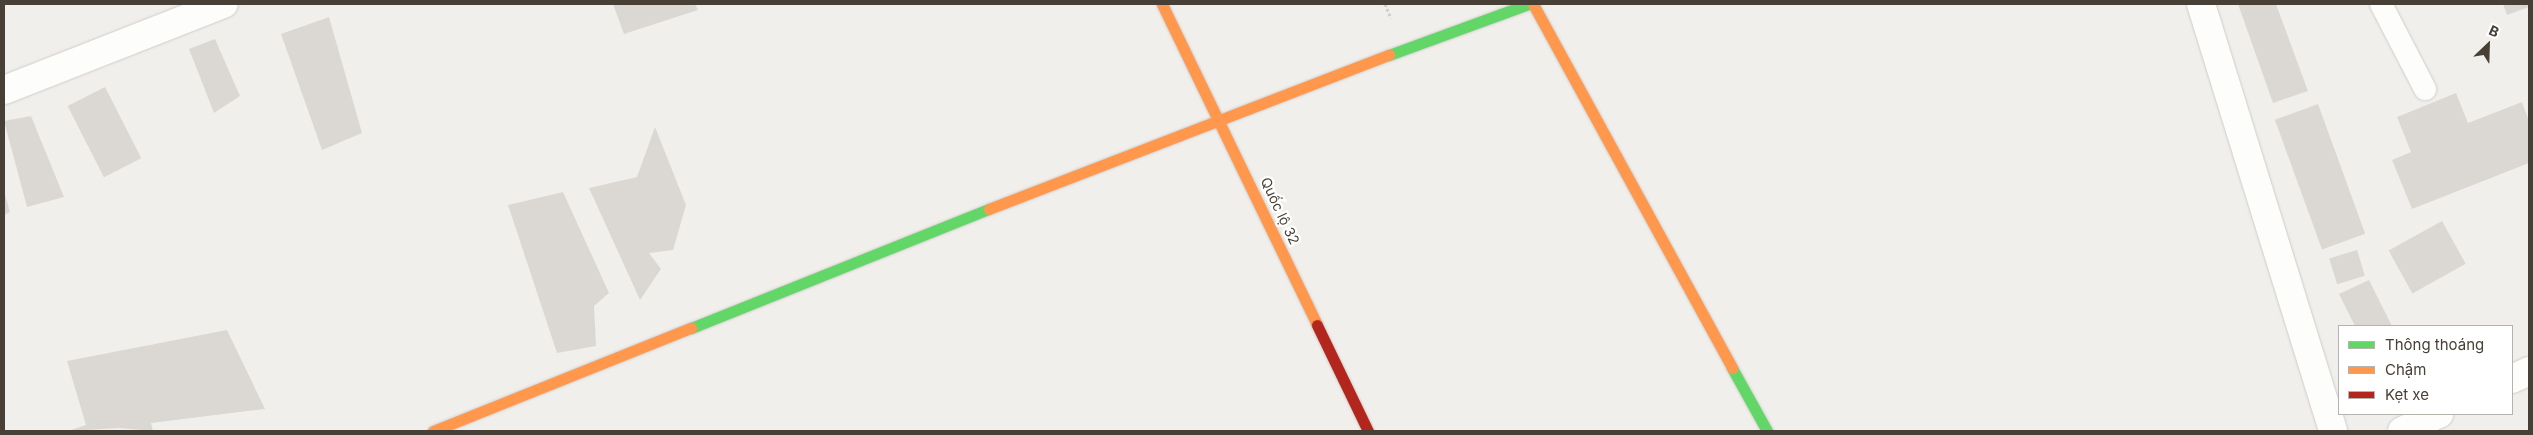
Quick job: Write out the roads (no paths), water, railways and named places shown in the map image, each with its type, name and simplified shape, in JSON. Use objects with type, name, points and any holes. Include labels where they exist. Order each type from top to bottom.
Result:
[{"type":"main road","name":"Quốc lộ 32","points":[[1162,4],[1219,118],[1368,431]]},
{"type":"main road","points":[[433,431],[1219,118],[1528,4]]},
{"type":"main road","points":[[1533,4],[1767,431]]},
{"type":"street","points":[[11,82],[224,4]]},
{"type":"street","points":[[2200,4],[2333,431]]},
{"type":"street","points":[[2513,379],[2529,371]]},
{"type":"street","points":[[2402,431],[2437,415]]},
{"type":"lane","points":[[2381,4],[2425,89]]}]
